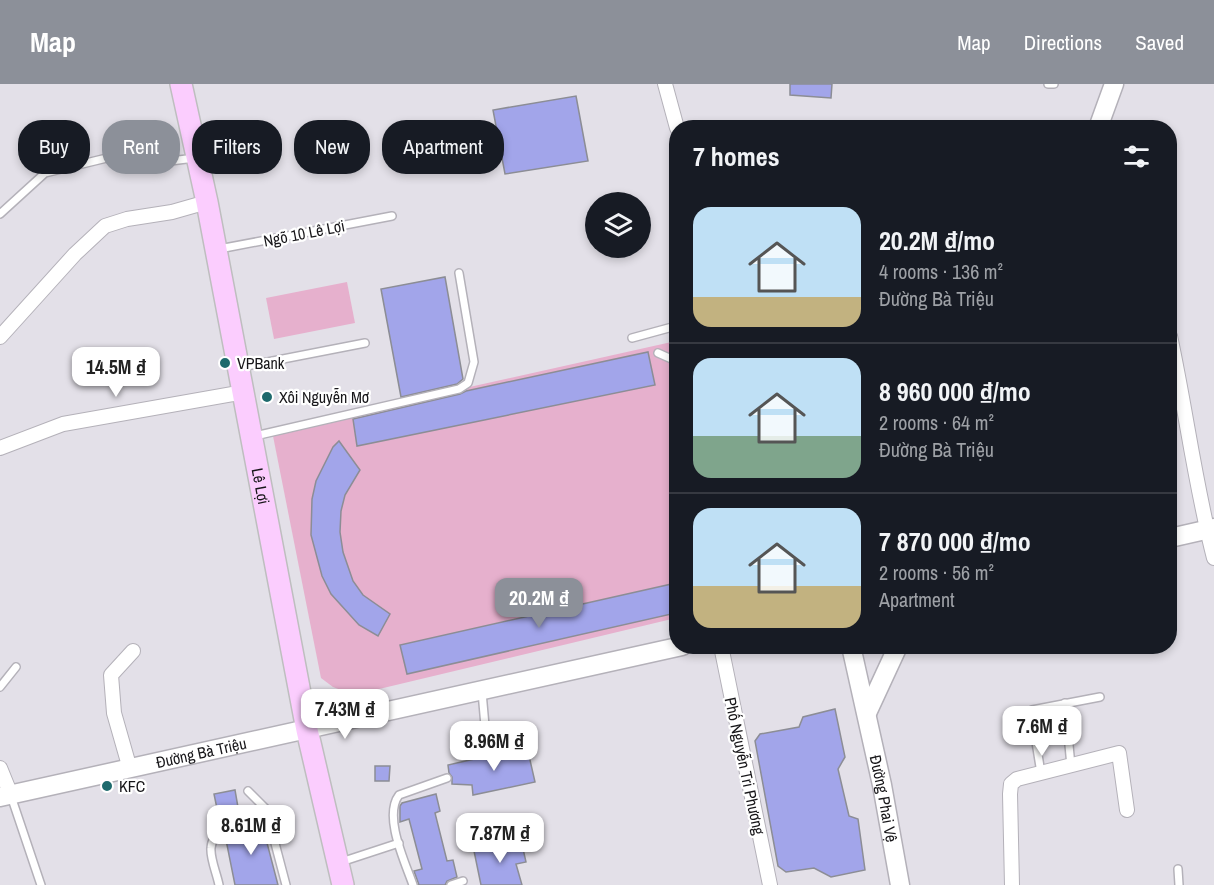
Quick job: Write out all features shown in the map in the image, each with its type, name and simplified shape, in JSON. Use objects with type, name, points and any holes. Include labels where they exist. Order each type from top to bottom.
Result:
[{"type":"main road","name":"Lê Lợi","points":[[182,84],[192,130]]},
{"type":"main road","points":[[1101,120],[1114,84]]},
{"type":"main road","name":"Lê Lợi","points":[[201,174],[307,730],[344,885]]},
{"type":"main road","points":[[1177,536],[1210,528]]},
{"type":"main road","name":"Đường Bà Triệu","points":[[5,796],[669,649]]},
{"type":"main road","name":"Đường Phai Vệ","points":[[853,654],[867,713],[900,885]]},
{"type":"main road","points":[[867,713],[894,654]]},
{"type":"street","points":[[665,84],[674,120]]},
{"type":"street","points":[[0,337],[75,254],[105,226],[207,202]]},
{"type":"street","points":[[1177,367],[1214,558]]},
{"type":"street","points":[[0,448],[63,424],[244,392]]},
{"type":"street","points":[[129,769],[114,713],[111,675],[133,651]]},
{"type":"street","name":"Phố Nguyễn Tri Phương","points":[[723,654],[770,885]]},
{"type":"street","points":[[1012,885],[1009,809],[1011,784],[1017,779],[1119,753],[1127,810]]},
{"type":"street","points":[[0,768],[5,796]]},
{"type":"lane","points":[[1048,84],[1053,84]]},
{"type":"lane","points":[[0,214],[45,173],[115,156],[162,162],[192,159]]},
{"type":"lane","name":"Ngõ 10 Lê Lợi","points":[[216,250],[392,216]]},
{"type":"lane","points":[[253,437],[459,389],[468,383],[474,362],[459,273]]},
{"type":"lane","points":[[632,338],[669,328]]},
{"type":"lane","points":[[239,367],[365,343]]},
{"type":"lane","points":[[658,352],[669,358]]},
{"type":"lane","points":[[0,687],[16,667]]},
{"type":"lane","points":[[482,691],[486,737]]},
{"type":"lane","points":[[1032,710],[1101,697]]},
{"type":"lane","points":[[1065,703],[1071,765]]},
{"type":"lane","points":[[1035,736],[1041,773]]},
{"type":"lane","points":[[413,885],[392,813],[395,800],[399,795],[447,778]]},
{"type":"lane","points":[[248,791],[266,809],[286,885]]},
{"type":"lane","points":[[5,796],[41,885]]},
{"type":"lane","points":[[219,885],[211,848],[214,840],[224,827],[266,809]]},
{"type":"lane","points":[[338,862],[399,843]]},
{"type":"lane","points":[[1178,869],[1179,885]]},
{"type":"lane","points":[[451,885],[463,881]]},
{"type":"shaded area","points":[[347,282],[355,323],[274,339],[266,298]]},
{"type":"shaded area","points":[[669,343],[669,620],[354,695],[333,687],[321,678],[272,431]]},
{"type":"building","points":[[790,84],[832,84],[831,98],[790,95]]},
{"type":"building","points":[[576,96],[588,161],[505,174],[504,120],[495,120],[493,110]]},
{"type":"building","points":[[445,277],[463,379],[457,384],[401,397],[381,289]]},
{"type":"building","points":[[648,352],[655,385],[357,446],[353,419],[466,391]]},
{"type":"building","points":[[339,441],[360,470],[345,495],[341,511],[340,532],[343,552],[353,581],[363,595],[390,614],[378,636],[359,625],[331,594],[322,576],[311,535],[312,499],[316,481],[333,447]]},
{"type":"building","points":[[669,585],[669,615],[407,674],[400,645]]},
{"type":"building","points":[[835,709],[845,757],[838,769],[849,816],[858,819],[865,870],[831,877],[814,868],[786,872],[778,866],[755,741],[760,734],[799,727],[803,717]]},
{"type":"building","points":[[527,747],[535,782],[473,795],[472,785],[452,784],[448,765]]},
{"type":"building","points":[[375,766],[390,766],[389,781],[375,781]]},
{"type":"building","points":[[235,790],[239,813],[220,823],[214,794]]},
{"type":"building","points":[[436,794],[440,811],[435,813],[447,861],[453,860],[457,877],[447,881],[445,885],[419,885],[414,871],[422,869],[409,819],[400,822],[400,806],[402,803]]},
{"type":"building","points":[[261,820],[278,885],[235,885],[225,835],[244,824]]},
{"type":"building","points":[[521,840],[526,862],[516,864],[522,885],[481,885],[474,851]]},
{"type":"place","name":"VPBank","points":[[225,363]]},
{"type":"place","name":"Xôi Nguyễn Mơ","points":[[267,397]]},
{"type":"place","name":"KFC","points":[[107,786]]}]
